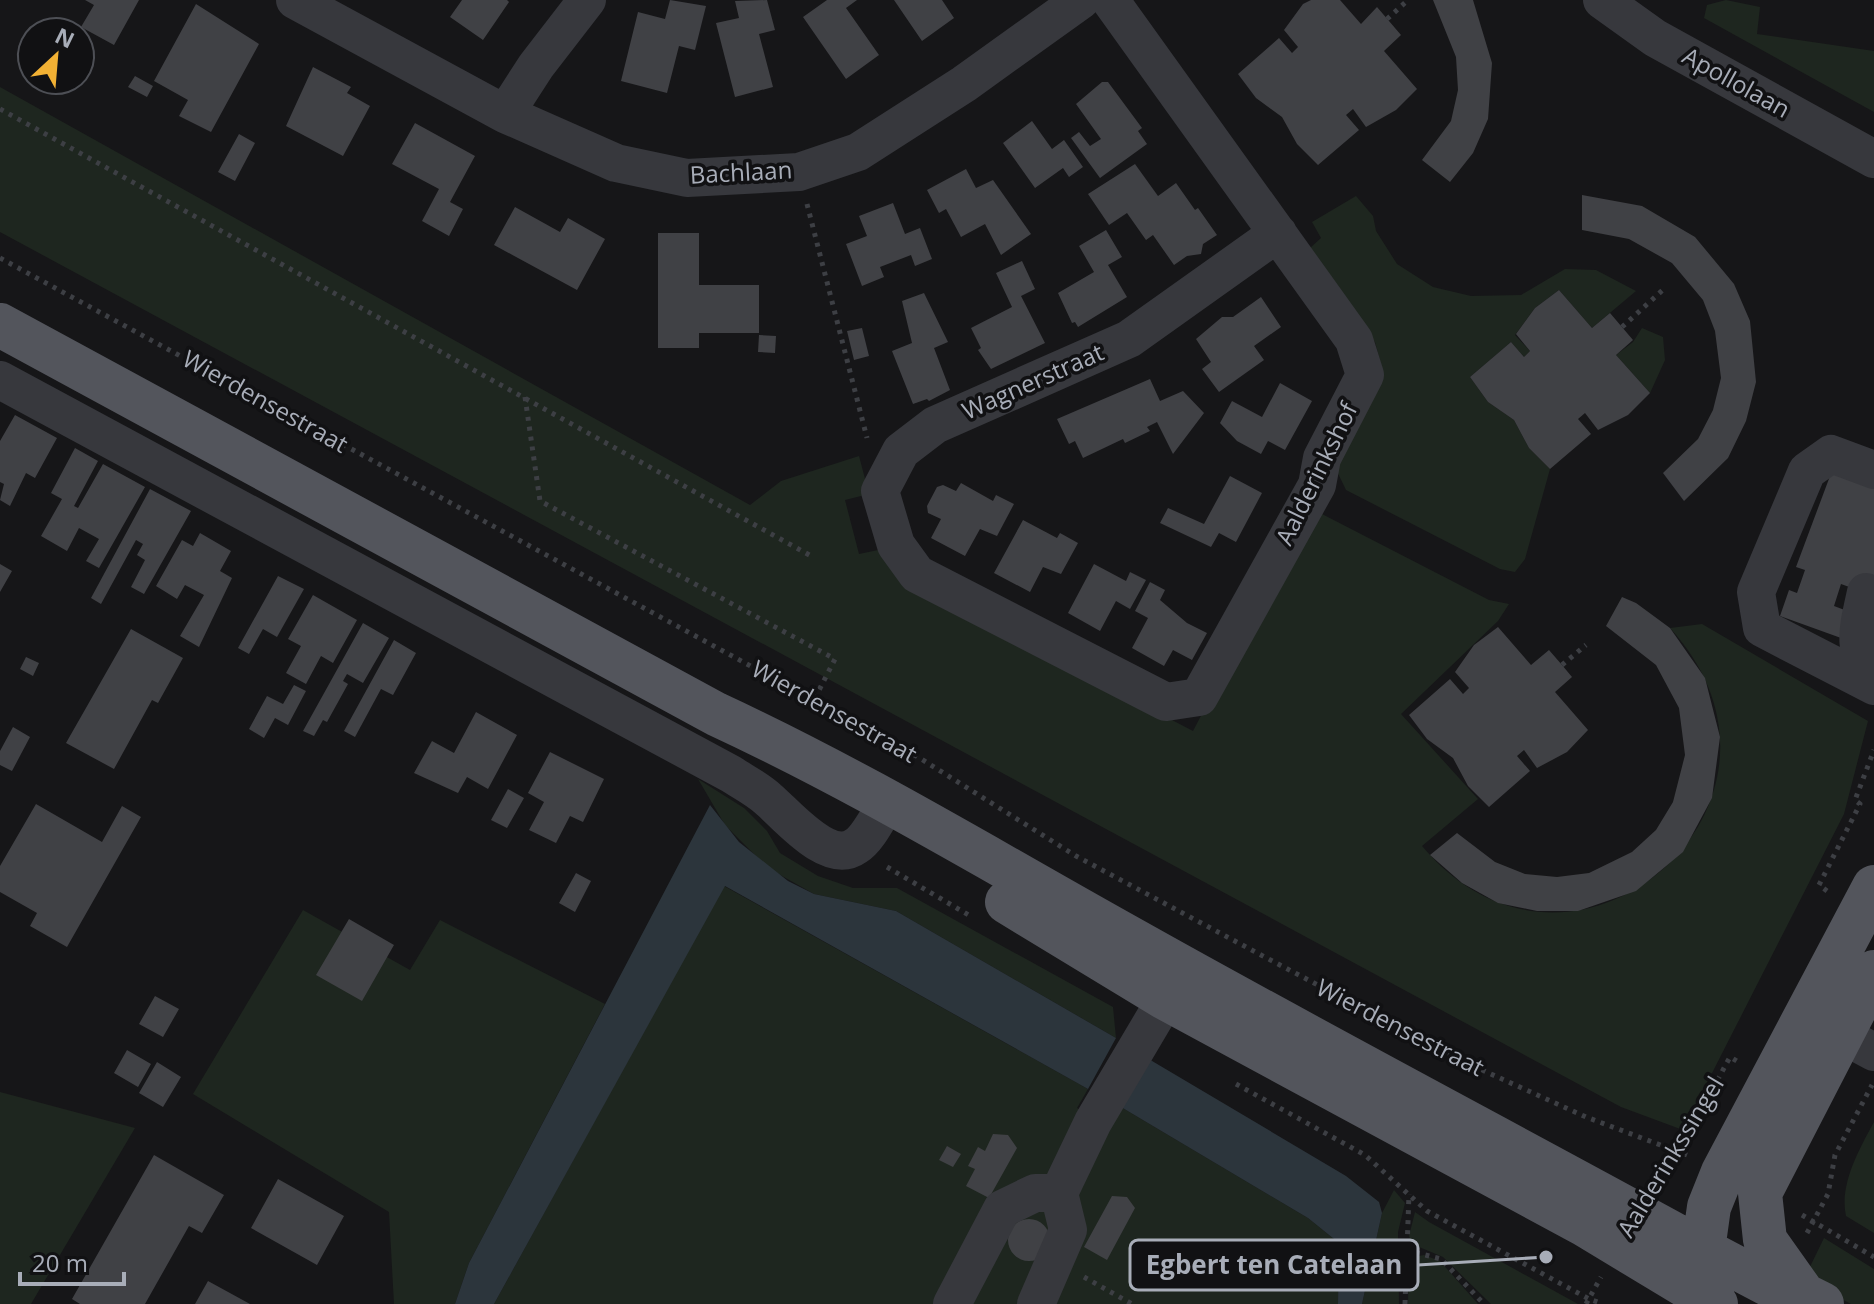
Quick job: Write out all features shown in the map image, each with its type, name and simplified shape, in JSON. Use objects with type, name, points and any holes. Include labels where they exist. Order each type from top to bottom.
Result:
[{"type":"main road","name":"Wierdensestraat","points":[[0,325],[716,714],[817,761],[882,809],[1174,983],[1634,1226],[1703,1250],[1777,1289],[1804,1290]]},
{"type":"main road","name":"Aalderinkssingel","points":[[1634,1226],[1678,1212],[1696,1200],[1841,1034],[1874,887]]},
{"type":"main road","name":"Aalderinkssingel","points":[[1703,1250],[1737,1228],[1760,1193],[1874,972]]},
{"type":"main road","name":"Aalderinkssingel","points":[[1703,1250],[1709,1207],[1723,1172]]},
{"type":"main road","points":[[1760,1193],[1765,1240],[1804,1290]]},
{"type":"main road","name":"Wierdensestraat","points":[[1634,1226],[1716,1304]]},
{"type":"main road","points":[[1703,1250],[1728,1304]]},
{"type":"street","name":"Bachlaan","points":[[295,0],[505,114],[616,163],[687,178],[799,172],[858,152],[964,84],[1081,0]]},
{"type":"street","points":[[505,114],[536,66],[587,0]]},
{"type":"street","name":"Aalderinkshof","points":[[880,491],[896,545],[917,574],[1166,702],[1199,697],[1317,485],[1322,458],[1365,375],[1354,340],[1110,0]]},
{"type":"street","name":"Apollolaan","points":[[1602,0],[1655,38],[1874,159]]},
{"type":"street","name":"Wagnerstraat","points":[[880,491],[901,451],[935,425],[1129,339],[1278,233]]},
{"type":"street","points":[[0,380],[731,774],[767,798],[809,837],[842,851],[857,846],[882,809]]},
{"type":"street","points":[[1874,470],[1831,454],[1807,471],[1756,592],[1762,628],[1874,686]]},
{"type":"street","points":[[1866,592],[1855,640],[1863,667],[1874,686]]},
{"type":"street","points":[[1036,1304],[1057,1262],[1068,1230],[1059,1193],[1093,1122],[1174,983]]},
{"type":"street","points":[[952,1304],[1002,1209],[1035,1193],[1059,1193]]},
{"type":"path","points":[[1387,19],[1408,0]]},
{"type":"path","points":[[0,109],[813,557]]},
{"type":"path","points":[[799,172],[880,491]]},
{"type":"path","name":"Wierdensestraat","points":[[0,258],[918,757],[1076,856],[1460,1060],[1586,1117],[1675,1149]]},
{"type":"path","points":[[1622,327],[1665,288]]},
{"type":"path","points":[[525,396],[540,501],[835,659],[814,700]]},
{"type":"path","points":[[1562,665],[1586,645]]},
{"type":"path","points":[[1830,894],[1819,885],[1860,804],[1855,800],[1874,750]]},
{"type":"path","name":"Aalderinkssingel","points":[[1587,1302],[1634,1226],[1666,1156],[1684,1142],[1730,1057],[1743,1064],[1749,1051]]},
{"type":"path","points":[[1231,1081],[1250,1095],[1365,1155],[1427,1211],[1587,1302],[1603,1304]]},
{"type":"path","points":[[1804,1290],[1835,1155],[1874,1082]]},
{"type":"path","points":[[1405,1304],[1409,1194]]},
{"type":"path","points":[[1406,1250],[1441,1259],[1484,1304]]},
{"type":"path","points":[[1057,1262],[1132,1304]]},
{"type":"shaded area","points":[[1726,0],[1760,7],[1757,34],[1874,51],[1874,112],[1704,18],[1707,5]]},
{"type":"shaded area","points":[[0,87],[750,505],[781,481],[859,456],[869,494],[845,500],[859,554],[883,549],[906,581],[1193,731],[1305,517],[1322,514],[1489,600],[1509,604],[1498,621],[1401,714],[1478,799],[1422,846],[1483,895],[1547,912],[1609,902],[1662,870],[1701,821],[1720,761],[1711,695],[1670,628],[1702,624],[1868,721],[1844,814],[1683,1130],[1621,1107],[0,232]]},
{"type":"shaded area","points":[[1356,196],[1373,216],[1376,231],[1397,264],[1433,287],[1471,296],[1521,295],[1565,269],[1596,270],[1636,291],[1592,328],[1559,290],[1535,308],[1515,335],[1530,351],[1524,357],[1511,342],[1470,377],[1488,402],[1514,420],[1529,448],[1550,469],[1525,559],[1515,572],[1500,569],[1346,490],[1333,463],[1383,372],[1375,342],[1310,248],[1321,238],[1312,222]]},
{"type":"shaded area","points":[[1642,328],[1663,337],[1665,360],[1650,393],[1616,355],[1633,342]]},
{"type":"shaded area","points":[[698,779],[744,808],[767,831],[780,853],[818,876],[853,888],[897,888],[1113,1007],[1116,1038],[896,911],[814,894],[768,868],[725,825]]},
{"type":"shaded area","points":[[710,805],[739,842],[788,881],[814,894],[896,911],[1116,1038],[1088,1089],[725,886],[494,1304],[455,1304],[469,1263]]},
{"type":"shaded area","points":[[724,886],[1088,1089],[1077,1108],[1112,1126],[1121,1107],[1308,1218],[1339,1243],[1338,1304],[494,1304]]},
{"type":"shaded area","points":[[303,910],[410,970],[440,920],[605,1004],[469,1263],[455,1304],[394,1304],[389,1212],[193,1094]]},
{"type":"shaded area","points":[[1147,1058],[1346,1176],[1379,1202],[1382,1213],[1362,1304],[1338,1304],[1339,1243],[1308,1218],[1121,1107]]},
{"type":"shaded area","points":[[0,1092],[135,1128],[31,1304],[0,1304]]},
{"type":"shaded area","points":[[1874,1122],[1874,1233],[1846,1216],[1845,1191],[1852,1167]]},
{"type":"shaded area","points":[[1394,1190],[1405,1203],[1398,1232],[1399,1304],[1362,1304],[1382,1213]]},
{"type":"shaded area","points":[[1415,1212],[1578,1304],[1491,1304],[1443,1257],[1412,1244],[1409,1236]]},
{"type":"shaded area","points":[[1824,1238],[1874,1269],[1874,1304],[1851,1304],[1804,1279]]},
{"type":"shaded area","points":[[1424,1255],[1440,1261],[1478,1304],[1408,1304],[1409,1258]]},
{"type":"building","points":[[85,0],[139,0],[114,45],[96,35],[96,16],[88,16],[94,5]]},
{"type":"building","points":[[462,0],[509,2],[483,40],[450,17]]},
{"type":"building","points":[[670,0],[706,6],[695,50],[679,46],[667,93],[621,81],[638,12],[665,19]]},
{"type":"building","points":[[767,0],[775,30],[759,34],[773,87],[735,97],[716,23],[739,18],[735,1]]},
{"type":"building","points":[[827,0],[857,0],[846,8],[879,55],[846,79],[803,17]]},
{"type":"building","points":[[894,0],[942,0],[954,18],[922,41]]},
{"type":"building","points":[[1311,0],[1340,0],[1361,24],[1377,7],[1401,35],[1384,51],[1417,89],[1396,110],[1366,127],[1353,109],[1346,115],[1359,130],[1318,165],[1297,144],[1282,117],[1256,98],[1238,74],[1279,38],[1292,53],[1298,47],[1284,30],[1303,4]]},
{"type":"building","points":[[1433,0],[1473,0],[1492,63],[1488,119],[1473,153],[1450,182],[1422,160],[1451,121],[1458,90],[1456,57]]},
{"type":"building","points":[[196,4],[259,44],[211,132],[179,116],[188,100],[154,81]]},
{"type":"building","points":[[313,67],[351,87],[347,93],[370,106],[343,156],[286,126]]},
{"type":"building","points":[[135,76],[153,86],[147,97],[128,87]]},
{"type":"building","points":[[1102,82],[1108,82],[1142,128],[1138,131],[1147,144],[1100,178],[1071,138],[1079,132],[1090,146],[1101,139],[1076,104]]},
{"type":"building","points":[[1032,121],[1052,149],[1064,140],[1083,167],[1069,177],[1063,168],[1035,188],[1003,143]]},
{"type":"building","points":[[415,123],[475,156],[450,202],[463,209],[449,236],[422,221],[439,189],[392,164]]},
{"type":"building","points":[[239,134],[255,143],[235,181],[218,172]]},
{"type":"building","points":[[1135,164],[1158,196],[1176,183],[1195,210],[1198,208],[1217,235],[1203,244],[1201,254],[1187,256],[1174,265],[1153,235],[1146,240],[1127,213],[1109,225],[1088,194]]},
{"type":"building","points":[[966,169],[976,188],[993,180],[1031,234],[1001,255],[985,224],[961,237],[946,209],[939,213],[927,190]]},
{"type":"building","points":[[1582,195],[1642,206],[1695,237],[1734,284],[1750,321],[1756,382],[1746,421],[1728,458],[1684,501],[1663,473],[1698,439],[1713,410],[1721,378],[1715,331],[1703,300],[1672,263],[1629,239],[1582,230]]},
{"type":"building","points":[[893,203],[905,234],[920,228],[932,259],[915,266],[911,255],[880,267],[884,277],[862,286],[846,244],[867,236],[859,216]]},
{"type":"building","points":[[515,207],[560,232],[568,218],[605,239],[577,290],[494,245]]},
{"type":"building","points":[[1106,230],[1122,257],[1108,265],[1127,297],[1078,327],[1075,322],[1072,323],[1058,293],[1094,272],[1079,246]]},
{"type":"building","points":[[658,233],[699,233],[699,285],[759,285],[759,333],[699,333],[699,348],[658,348]]},
{"type":"building","points":[[1022,261],[1035,289],[1021,296],[1045,343],[991,369],[978,350],[981,348],[971,328],[1012,307],[996,273]]},
{"type":"building","points":[[1559,290],[1592,328],[1610,313],[1633,340],[1616,355],[1650,393],[1628,415],[1598,430],[1585,413],[1578,419],[1591,434],[1550,469],[1529,448],[1514,420],[1488,402],[1470,377],[1511,342],[1524,357],[1530,351],[1516,334],[1535,308]]},
{"type":"building","points":[[924,293],[948,342],[934,348],[950,390],[929,401],[913,404],[892,351],[912,343],[902,301]]},
{"type":"building","points":[[1261,297],[1281,327],[1254,346],[1264,360],[1219,392],[1202,369],[1211,362],[1196,339],[1222,317],[1233,317]]},
{"type":"building","points":[[862,328],[869,356],[854,360],[847,331]]},
{"type":"building","points":[[759,335],[776,336],[775,353],[758,352]]},
{"type":"building","points":[[1150,379],[1160,401],[1183,391],[1204,413],[1173,454],[1157,422],[1147,427],[1150,431],[1125,443],[1123,439],[1083,458],[1075,441],[1069,444],[1057,419]]},
{"type":"building","points":[[1280,383],[1312,401],[1285,450],[1268,441],[1261,454],[1237,441],[1220,423],[1232,401],[1262,417]]},
{"type":"building","points":[[15,415],[57,438],[35,478],[26,473],[10,506],[0,500],[4,484],[0,482],[0,441]]},
{"type":"building","points":[[75,448],[98,461],[74,506],[78,508],[103,464],[145,487],[99,568],[86,561],[99,539],[79,528],[67,551],[41,536],[62,499],[51,493]]},
{"type":"building","points":[[1833,468],[1874,484],[1874,596],[1841,584],[1834,606],[1850,612],[1841,638],[1780,616],[1789,590],[1797,593],[1805,570],[1796,567]]},
{"type":"building","points":[[1230,476],[1262,493],[1236,542],[1219,533],[1211,547],[1160,523],[1168,508],[1204,524]]},
{"type":"building","points":[[961,483],[993,501],[996,495],[1014,504],[997,536],[980,529],[965,556],[931,538],[941,519],[928,513],[927,506],[937,487],[943,485],[956,491]]},
{"type":"building","points":[[150,489],[191,511],[144,594],[131,587],[145,560],[137,555],[143,544],[136,540],[101,604],[91,598]]},
{"type":"building","points":[[1023,520],[1057,538],[1060,533],[1078,543],[1061,574],[1043,567],[1030,592],[994,573]]},
{"type":"building","points":[[200,533],[231,551],[220,571],[232,578],[199,647],[180,636],[204,595],[185,585],[177,599],[156,586],[182,540],[193,546]]},
{"type":"building","points":[[0,564],[12,571],[0,592]]},
{"type":"building","points":[[1094,564],[1126,581],[1130,572],[1146,580],[1130,609],[1116,601],[1100,631],[1068,613]]},
{"type":"building","points":[[278,576],[304,589],[277,637],[263,629],[249,654],[238,648]]},
{"type":"building","points":[[1150,582],[1165,590],[1160,600],[1187,623],[1207,633],[1192,660],[1173,650],[1164,666],[1132,648],[1148,618],[1135,611]]},
{"type":"building","points":[[313,595],[357,620],[333,663],[321,656],[306,684],[286,673],[301,646],[288,639]]},
{"type":"building","points":[[1622,597],[1636,603],[1670,628],[1705,678],[1720,737],[1712,798],[1683,852],[1636,891],[1578,911],[1537,911],[1498,903],[1462,883],[1430,855],[1457,833],[1495,862],[1525,874],[1557,877],[1589,873],[1632,852],[1656,830],[1673,802],[1685,755],[1679,708],[1656,665],[1606,626]]},
{"type":"building","points":[[363,623],[389,638],[363,683],[347,674],[343,681],[348,684],[327,722],[323,720],[314,736],[303,731]]},
{"type":"building","points":[[1498,627],[1531,665],[1549,650],[1572,677],[1555,692],[1588,730],[1567,752],[1537,768],[1524,750],[1517,756],[1530,771],[1489,807],[1468,786],[1453,758],[1427,739],[1409,715],[1450,679],[1463,694],[1469,688],[1455,672],[1474,645]]},
{"type":"building","points":[[131,629],[183,658],[158,703],[152,700],[114,769],[66,743]]},
{"type":"building","points":[[394,640],[416,653],[393,695],[381,689],[355,737],[344,731]]},
{"type":"building","points":[[26,657],[39,663],[33,676],[20,669]]},
{"type":"building","points":[[294,685],[306,691],[288,725],[275,718],[264,738],[249,729],[267,696],[283,704]]},
{"type":"building","points":[[476,712],[517,735],[488,789],[467,777],[458,793],[414,773],[432,741],[454,753]]},
{"type":"building","points":[[13,727],[30,737],[12,771],[0,765],[0,751]]},
{"type":"building","points":[[550,752],[604,779],[583,822],[570,816],[556,843],[529,830],[544,802],[528,793]]},
{"type":"building","points":[[508,789],[524,798],[507,828],[491,820]]},
{"type":"building","points":[[36,804],[102,842],[122,806],[141,817],[67,947],[30,926],[37,913],[0,892],[0,866]]},
{"type":"building","points":[[576,873],[591,881],[575,912],[559,903]]},
{"type":"building","points":[[349,919],[394,945],[362,1001],[316,975]]},
{"type":"building","points":[[155,996],[179,1009],[163,1037],[139,1024]]},
{"type":"building","points":[[127,1050],[151,1064],[138,1087],[114,1073]]},
{"type":"building","points":[[157,1062],[181,1077],[163,1107],[139,1093]]},
{"type":"building","points":[[993,1134],[1008,1135],[1017,1148],[989,1198],[966,1186],[975,1169],[968,1166],[978,1147],[985,1151]]},
{"type":"building","points":[[947,1146],[961,1154],[953,1167],[939,1160]]},
{"type":"building","points":[[154,1155],[224,1195],[202,1233],[189,1226],[145,1304],[80,1304],[72,1299]]},
{"type":"building","points":[[278,1179],[344,1216],[317,1265],[251,1228]]},
{"type":"building","points":[[1112,1196],[1127,1197],[1135,1208],[1107,1260],[1084,1247]]},
{"type":"building","points":[[1029,1219],[1044,1225],[1050,1240],[1044,1255],[1029,1261],[1014,1255],[1008,1240],[1014,1225]]},
{"type":"building","points":[[208,1281],[250,1304],[195,1304]]},
{"type":"place","name":"Egbert ten Catelaan","points":[[1546,1257]]}]
